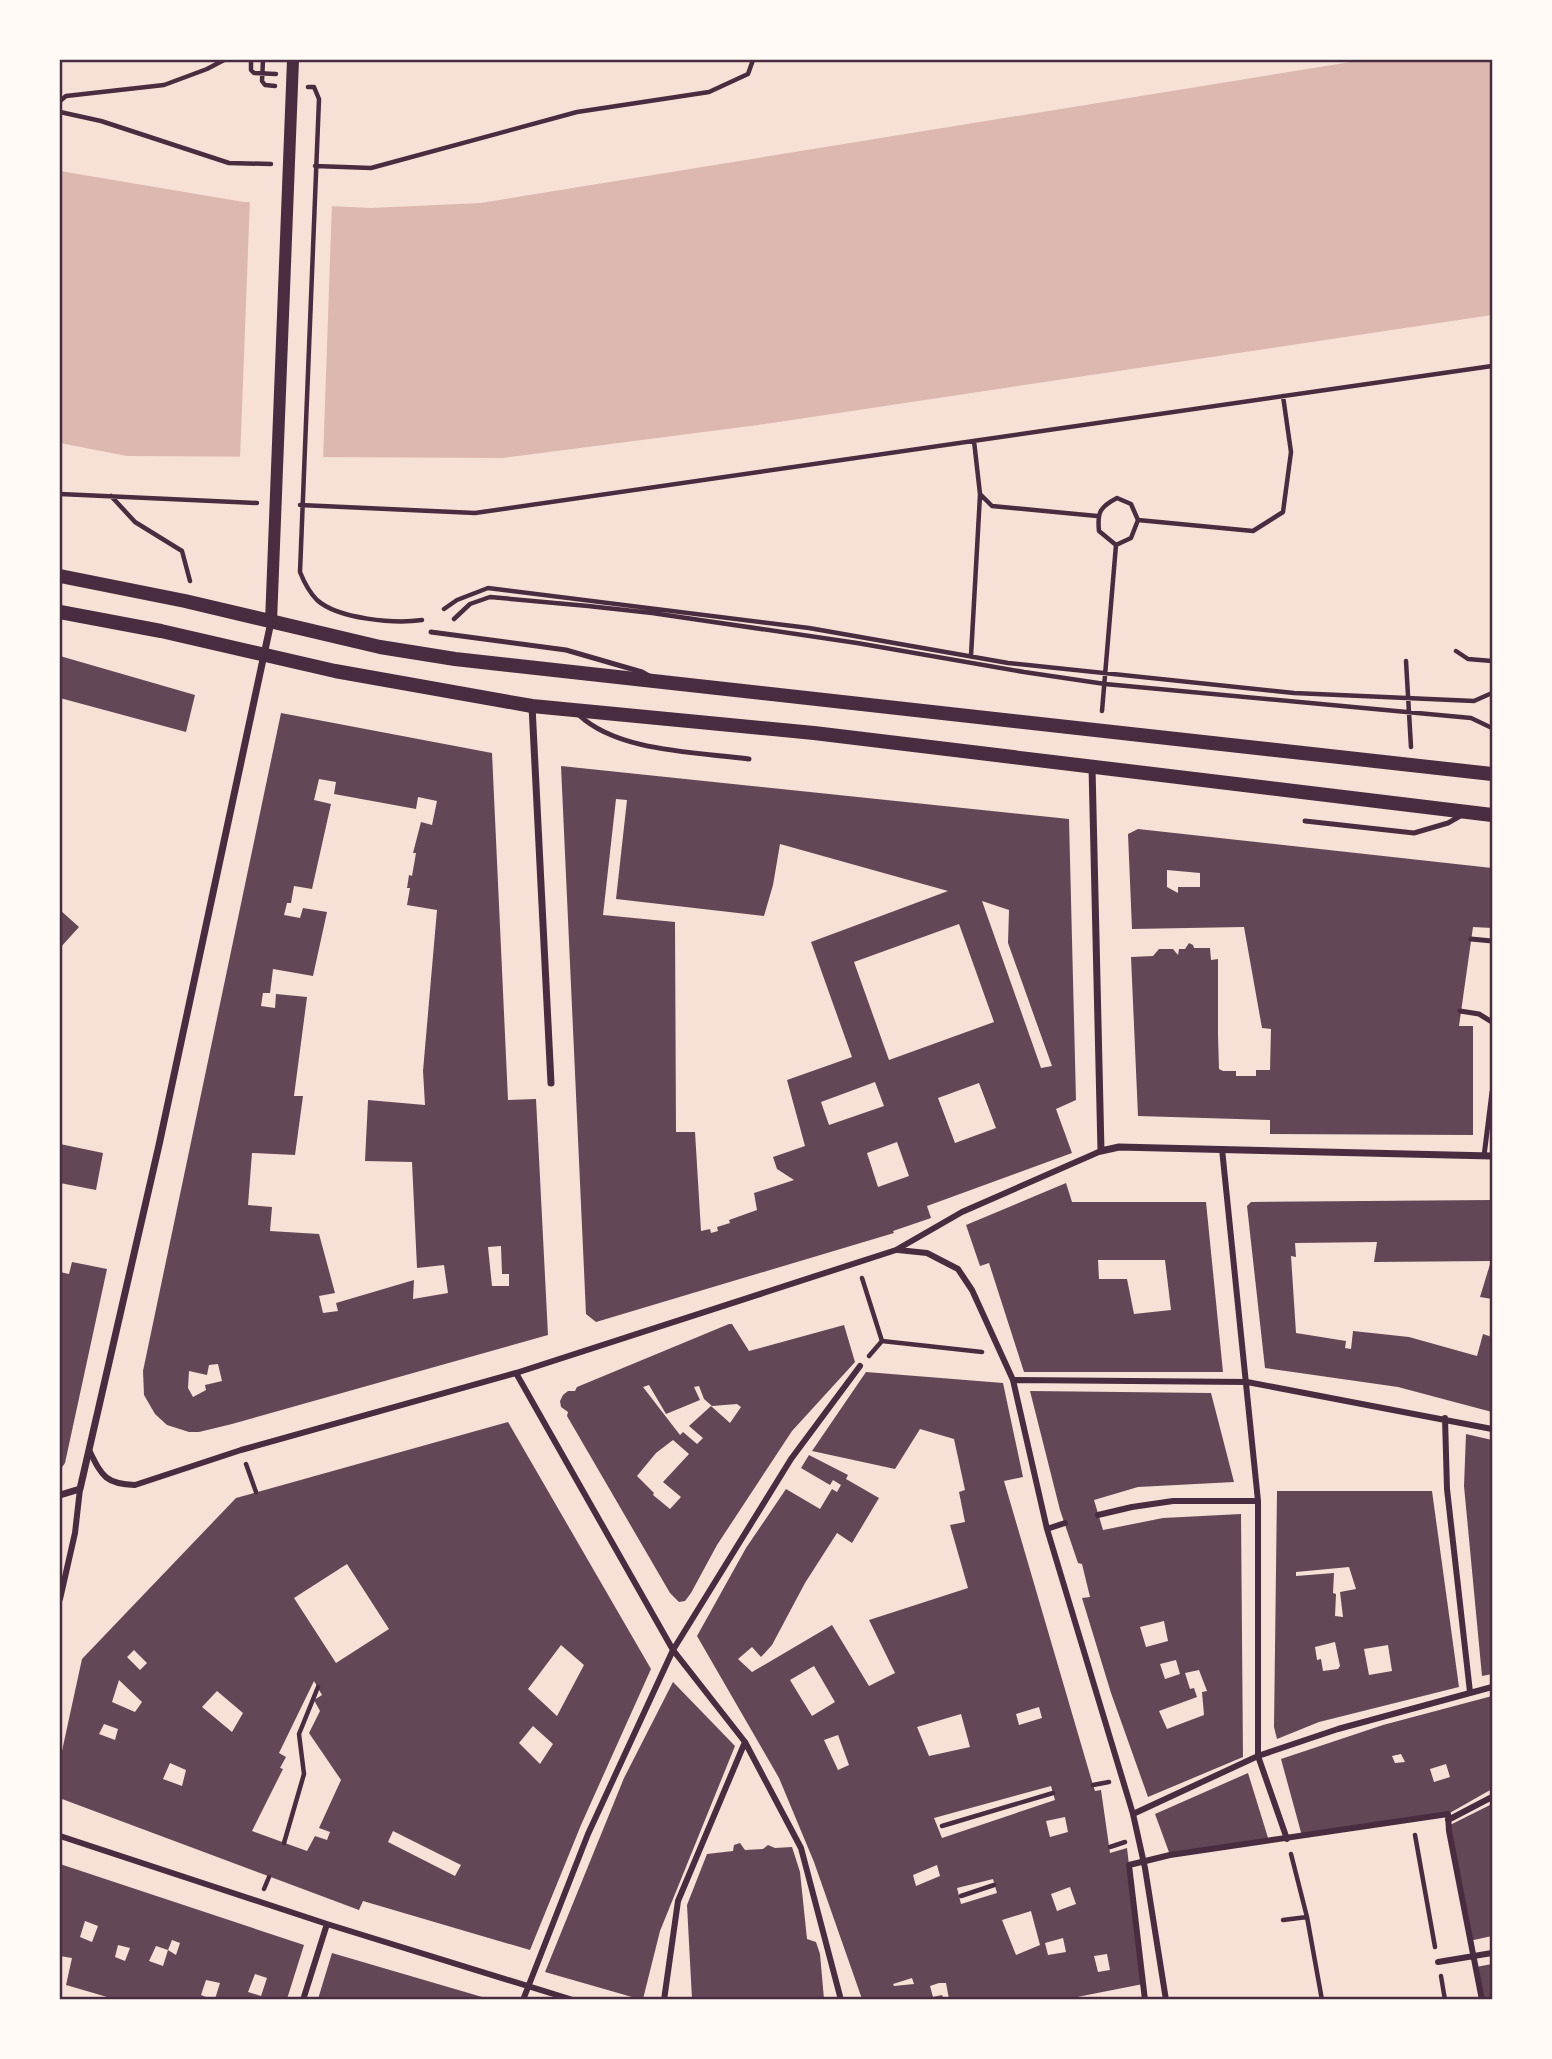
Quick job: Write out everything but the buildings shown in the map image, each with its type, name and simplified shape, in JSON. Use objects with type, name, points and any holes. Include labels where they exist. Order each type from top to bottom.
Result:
[{"type":"main road","points":[[60,576],[185,601],[380,648],[661,683],[1493,774]]},
{"type":"main road","points":[[60,612],[161,631],[374,679],[532,706],[814,733],[1493,814]]},
{"type":"street","points":[[60,1599],[75,1534],[80,1489],[159,1145],[271,622],[293,60]]},
{"type":"street","points":[[532,706],[551,1083]]},
{"type":"street","points":[[1092,768],[1101,1151]]},
{"type":"street","points":[[89,1450],[105,1479],[118,1484],[135,1485],[241,1450],[516,1373],[896,1250],[962,1212],[1101,1151],[1119,1147],[1488,1156]]},
{"type":"street","points":[[1222,1149],[1258,1501],[1258,1756],[1287,1839]]},
{"type":"street","points":[[896,1250],[927,1253],[958,1269],[972,1290],[1013,1380],[1047,1529],[1133,1814],[1144,1862],[1166,2000]]},
{"type":"street","points":[[523,2000],[589,1834],[673,1650],[791,1459],[860,1366]]},
{"type":"street","points":[[516,1373],[673,1650],[745,1742],[802,1848],[841,2000]]},
{"type":"street","points":[[1013,1380],[1247,1382],[1493,1429]]},
{"type":"street","points":[[1445,1418],[1447,1489],[1470,1692]]},
{"type":"street","points":[[60,1494],[80,1489]]},
{"type":"street","points":[[1098,1515],[1173,1501],[1258,1501]]},
{"type":"street","points":[[1047,1529],[1065,1524]]},
{"type":"street","points":[[1133,1814],[1258,1756],[1338,1729],[1493,1687]]},
{"type":"street","points":[[664,2000],[678,1901],[745,1742]]},
{"type":"street","points":[[1448,1820],[1493,1797]]},
{"type":"street","points":[[1145,2000],[1129,1865],[1170,1855],[1448,1814],[1482,2000]]},
{"type":"street","points":[[60,1836],[327,1924],[573,2000]]},
{"type":"street","points":[[303,2000],[327,1924]]},
{"type":"street","points":[[1438,1962],[1493,1953]]},
{"type":"lane","points":[[431,632],[566,650],[642,672],[661,683]]},
{"type":"lane","points":[[574,710],[591,724],[619,739],[637,744],[749,759]]},
{"type":"lane","points":[[1305,821],[1414,832],[1448,823],[1468,812]]},
{"type":"lane","points":[[1471,939],[1493,941]]},
{"type":"lane","points":[[1460,1011],[1479,1014],[1493,1022]]},
{"type":"lane","points":[[1488,1156],[1493,1092]]},
{"type":"path","points":[[60,101],[66,96],[77,94],[164,85],[224,60]]},
{"type":"path","points":[[251,60],[251,70],[254,73],[292,75]]},
{"type":"path","points":[[262,60],[265,86]]},
{"type":"path","points":[[306,165],[371,167],[577,111],[709,92],[748,74],[753,60]]},
{"type":"path","points":[[314,87],[320,99],[300,572],[315,598],[334,610],[382,622],[404,623],[434,619]]},
{"type":"path","points":[[60,112],[101,121],[229,163],[281,164]]},
{"type":"path","points":[[286,504],[475,513],[1493,366]]},
{"type":"path","points":[[1138,520],[1253,531],[1283,512],[1291,452],[1283,396]]},
{"type":"path","points":[[971,656],[980,494],[974,441]]},
{"type":"path","points":[[60,494],[260,503]]},
{"type":"path","points":[[980,494],[992,506],[1097,516]]},
{"type":"path","points":[[111,496],[135,522],[182,551],[190,581]]},
{"type":"path","points":[[1117,498],[1131,504],[1138,520],[1131,538],[1116,545],[1099,531],[1097,516],[1102,506],[1117,498]]},
{"type":"path","points":[[1102,712],[1116,545]]},
{"type":"path","points":[[444,609],[457,600],[488,588],[809,628],[971,656],[1106,674],[1294,693],[1474,701],[1493,693]]},
{"type":"path","points":[[443,620],[452,622],[470,604],[490,597],[588,606],[843,641],[1105,684],[1471,718],[1493,728]]},
{"type":"path","points":[[1456,651],[1468,659],[1493,661]]},
{"type":"path","points":[[1406,662],[1411,748]]},
{"type":"path","points":[[858,1263],[882,1341],[1001,1354]]},
{"type":"path","points":[[241,1450],[256,1492]]},
{"type":"path","points":[[284,1843],[304,1774],[299,1734],[318,1687]]},
{"type":"path","points":[[942,1826],[1053,1793]]},
{"type":"path","points":[[1414,1827],[1445,2000]]},
{"type":"path","points":[[1287,1839],[1307,1917],[1322,2000]]},
{"type":"path","points":[[961,1896],[995,1885]]},
{"type":"path","points":[[1283,1920],[1307,1917]]},
{"type":"shaded area","points":[[1363,60],[1492,60],[1492,315],[758,425],[503,458],[127,456],[60,443],[60,171],[244,202],[371,208],[480,203]]},
{"type":"pier","points":[[250,199],[332,203],[323,460],[240,460]]}]
